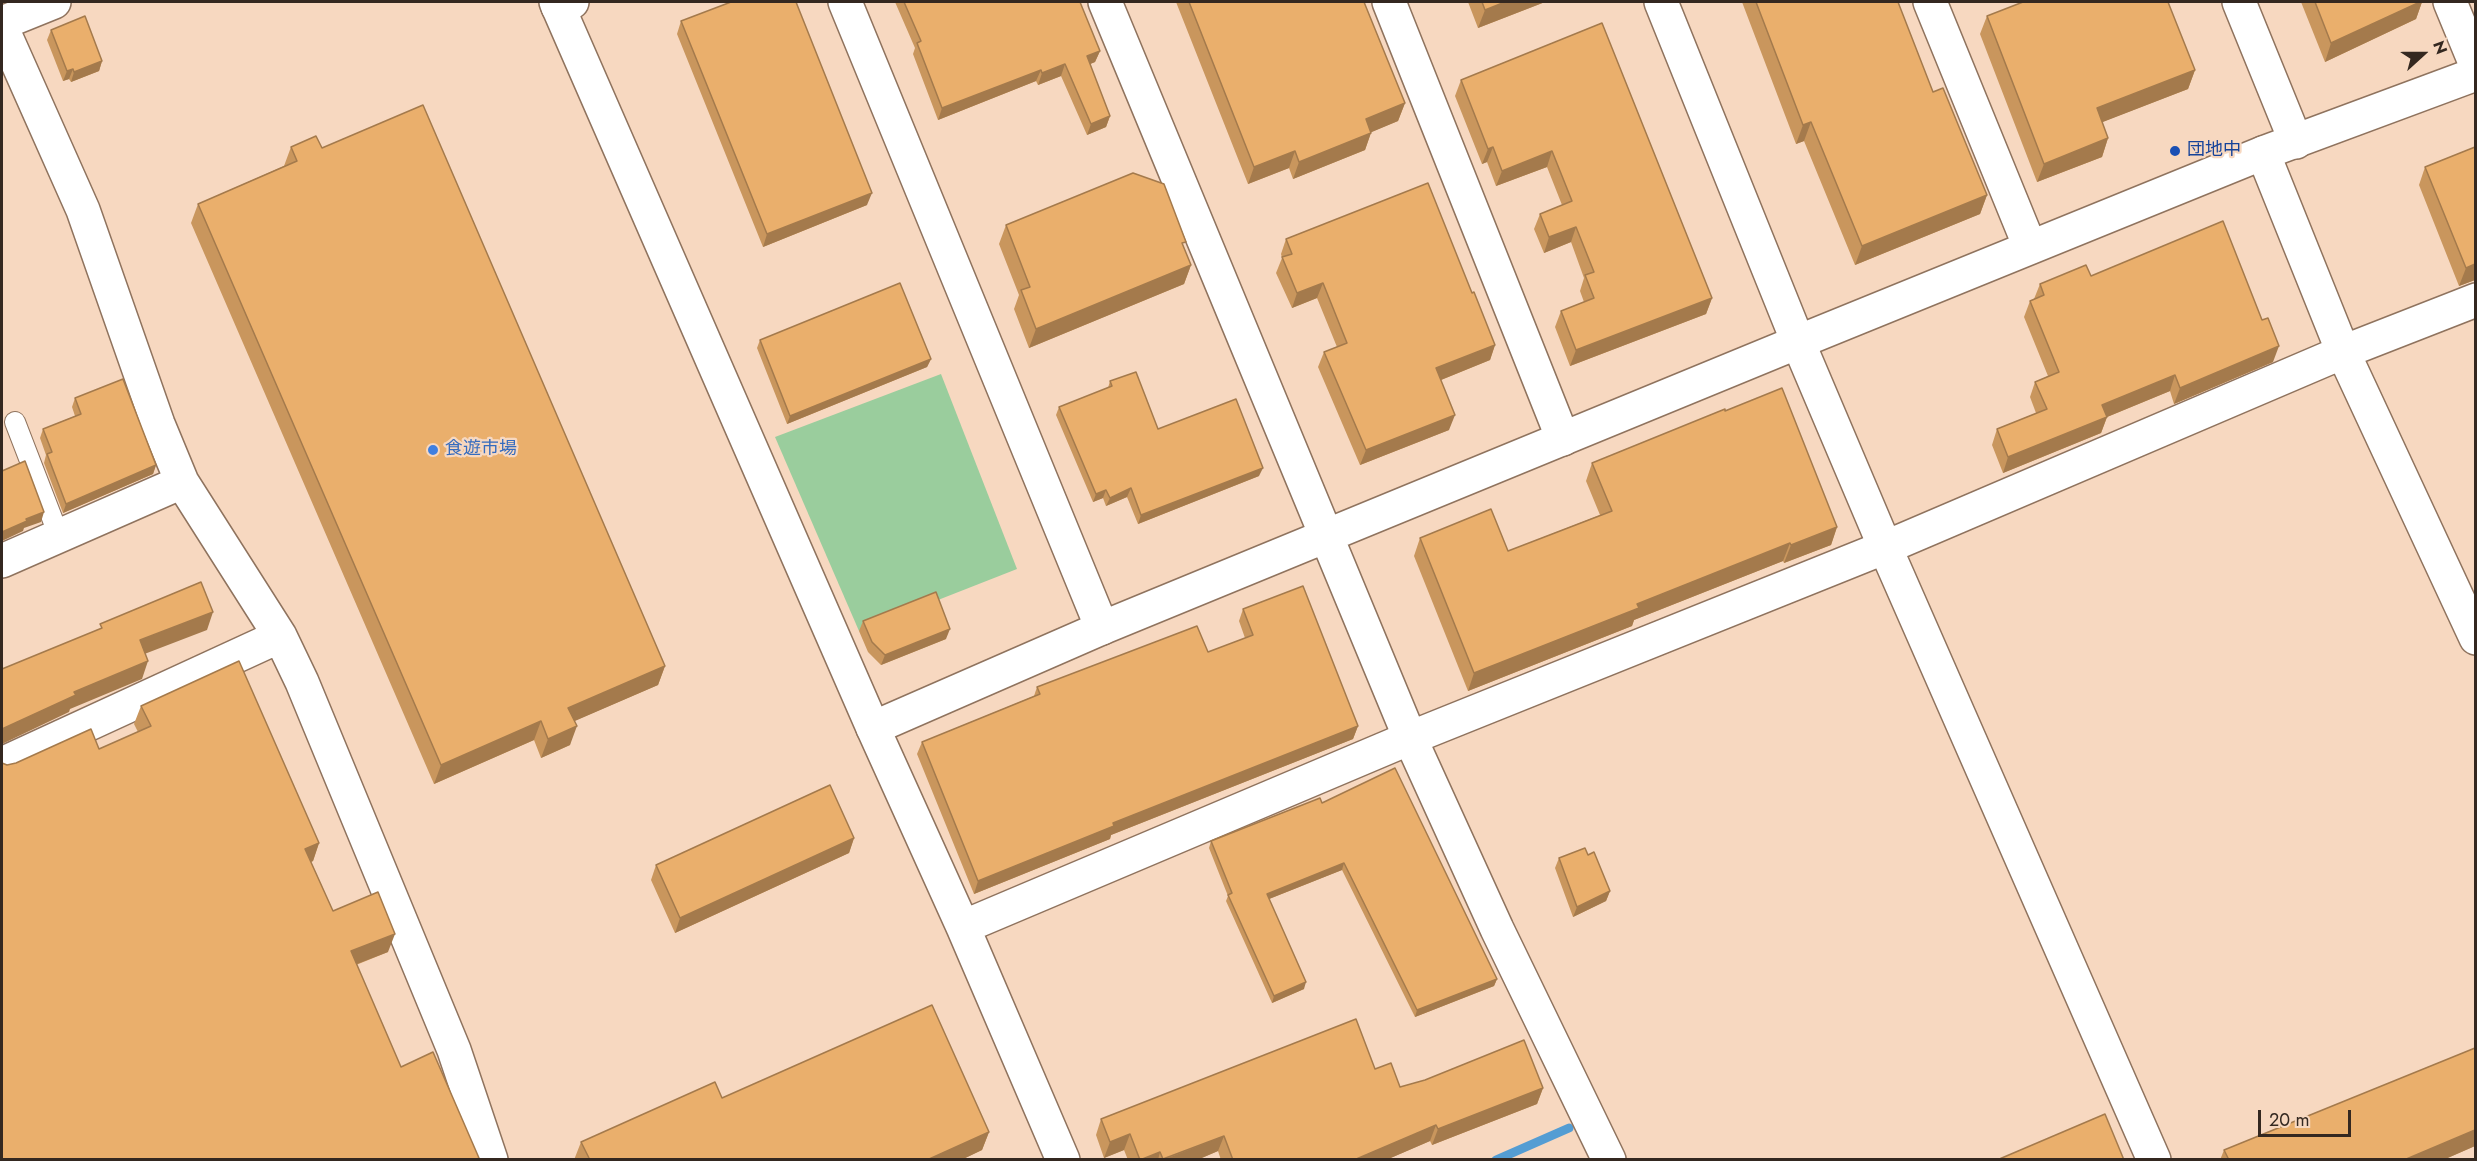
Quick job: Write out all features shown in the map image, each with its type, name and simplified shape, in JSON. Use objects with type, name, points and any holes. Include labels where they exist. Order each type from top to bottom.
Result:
[{"type":"street","points":[[54,2],[2,22],[91,230],[143,382],[182,482],[280,636],[302,682],[454,1050],[491,1160]]},
{"type":"street","points":[[845,2],[1102,628]]},
{"type":"street","points":[[1105,2],[1324,536],[1410,738],[1497,929],[1609,1160]]},
{"type":"street","points":[[1389,2],[1563,439]]},
{"type":"street","points":[[1661,2],[1798,342],[1885,547],[2154,1160]]},
{"type":"street","points":[[1930,2],[2030,247]]},
{"type":"street","points":[[2239,2],[2296,142]]},
{"type":"street","points":[[2450,2],[2475,65]]},
{"type":"street","points":[[562,3],[873,728],[963,927],[1063,1160]]},
{"type":"street","points":[[873,728],[1102,628],[2030,247],[2263,153],[2475,74]]},
{"type":"street","points":[[2263,153],[2343,352],[2475,638]]},
{"type":"street","points":[[963,927],[1410,738],[1885,547],[2343,352],[2475,300]]},
{"type":"street","points":[[2,561],[182,482]]},
{"type":"street","points":[[2,764],[280,636]]},
{"type":"lane","points":[[15,422],[59,536]]},
{"type":"green space","points":[[941,374],[1017,569],[859,631],[775,437]]},
{"type":"building","points":[[731,2],[796,2],[872,193],[767,234],[681,21]]},
{"type":"building","points":[[904,2],[1080,2],[1100,51],[1087,56],[1110,116],[1091,124],[1065,64],[1042,73],[1041,70],[942,108],[917,43],[921,41]]},
{"type":"building","points":[[1189,2],[1364,2],[1405,103],[1366,119],[1371,133],[1299,162],[1295,151],[1254,167]]},
{"type":"building","points":[[1482,2],[1505,2],[1485,10]]},
{"type":"building","points":[[1756,2],[1898,2],[1933,92],[1943,88],[1987,195],[1862,246],[1811,122],[1803,125]]},
{"type":"building","points":[[2023,2],[2168,2],[2195,70],[2097,108],[2108,138],[2044,164],[1987,16]]},
{"type":"building","points":[[2315,2],[2420,2],[2331,43]]},
{"type":"building","points":[[85,16],[102,61],[74,72],[73,69],[67,71],[51,30]]},
{"type":"building","points":[[1602,23],[1712,298],[1576,350],[1561,311],[1594,298],[1585,275],[1594,272],[1576,227],[1549,237],[1540,214],[1572,201],[1552,151],[1502,171],[1493,147],[1488,149],[1461,80]]},
{"type":"building","points":[[423,105],[665,666],[568,708],[577,726],[548,739],[541,721],[441,765],[198,204],[297,161],[291,147],[316,136],[322,148]]},
{"type":"building","points":[[2475,147],[2475,264],[2466,268],[2425,167]]},
{"type":"building","points":[[1133,173],[1164,184],[1186,242],[1182,243],[1191,265],[1036,329],[1021,290],[1030,287],[1006,225]]},
{"type":"building","points":[[1428,183],[1495,345],[1436,368],[1455,415],[1366,450],[1324,352],[1347,343],[1323,283],[1297,293],[1282,257],[1292,254],[1286,239]]},
{"type":"building","points":[[2223,221],[2262,320],[2268,318],[2279,346],[2180,388],[2175,375],[2102,405],[2107,417],[2008,457],[1997,429],[2047,409],[2035,382],[2059,372],[2030,301],[2044,295],[2040,284],[2086,265],[2091,276]]},
{"type":"building","points":[[900,283],[931,359],[790,416],[760,340]]},
{"type":"building","points":[[1136,372],[1158,429],[1236,399],[1263,468],[1141,515],[1131,488],[1110,498],[1106,490],[1096,494],[1059,407],[1112,386],[1110,381]]},
{"type":"building","points":[[123,379],[156,465],[66,504],[47,454],[52,452],[43,429],[81,414],[75,398]]},
{"type":"building","points":[[1782,388],[1837,527],[1791,545],[1790,543],[1637,604],[1639,608],[1474,673],[1420,538],[1491,509],[1508,551],[1612,511],[1592,463]]},
{"type":"building","points":[[25,461],[44,512],[2,532],[2,471]]},
{"type":"building","points":[[201,582],[213,612],[140,640],[148,661],[74,692],[76,695],[2,729],[2,669],[102,628],[100,624]]},
{"type":"building","points":[[1303,586],[1358,726],[1113,823],[1114,826],[978,881],[922,742],[1040,694],[1037,687],[1197,626],[1208,652],[1253,635],[1243,609]]},
{"type":"building","points":[[936,592],[950,629],[885,655],[872,642],[863,621]]},
{"type":"building","points":[[239,661],[319,843],[305,849],[333,911],[378,892],[395,934],[351,951],[401,1067],[433,1052],[479,1158],[475,1160],[2,1160],[2,763],[7,765],[16,763],[91,729],[99,749],[151,726],[141,706]]},
{"type":"building","points":[[1395,768],[1497,979],[1417,1010],[1344,863],[1267,894],[1306,982],[1274,996],[1228,895],[1232,893],[1211,841],[1320,798],[1322,803]]},
{"type":"building","points":[[830,785],[854,838],[680,918],[656,865]]},
{"type":"building","points":[[1585,848],[1588,855],[1594,852],[1610,891],[1577,907],[1559,858]]},
{"type":"building","points":[[932,1005],[989,1132],[927,1160],[590,1160],[581,1142],[715,1082],[722,1098]]},
{"type":"building","points":[[1356,1019],[1375,1069],[1391,1063],[1400,1087],[1425,1080],[1524,1040],[1543,1088],[1438,1129],[1436,1125],[1354,1160],[1233,1160],[1224,1136],[1163,1159],[1160,1152],[1140,1160],[1130,1134],[1110,1142],[1101,1119]]},
{"type":"building","points":[[2475,1048],[2475,1130],[2404,1160],[2229,1160],[2224,1150]]},
{"type":"building","points":[[2105,1114],[2124,1160],[1997,1160]]},
{"type":"waterway","points":[[1496,1160],[1569,1128]]},
{"type":"place","name":"団地中","points":[[2175,151]]},
{"type":"place","name":"食遊市場","points":[[433,450]]}]
